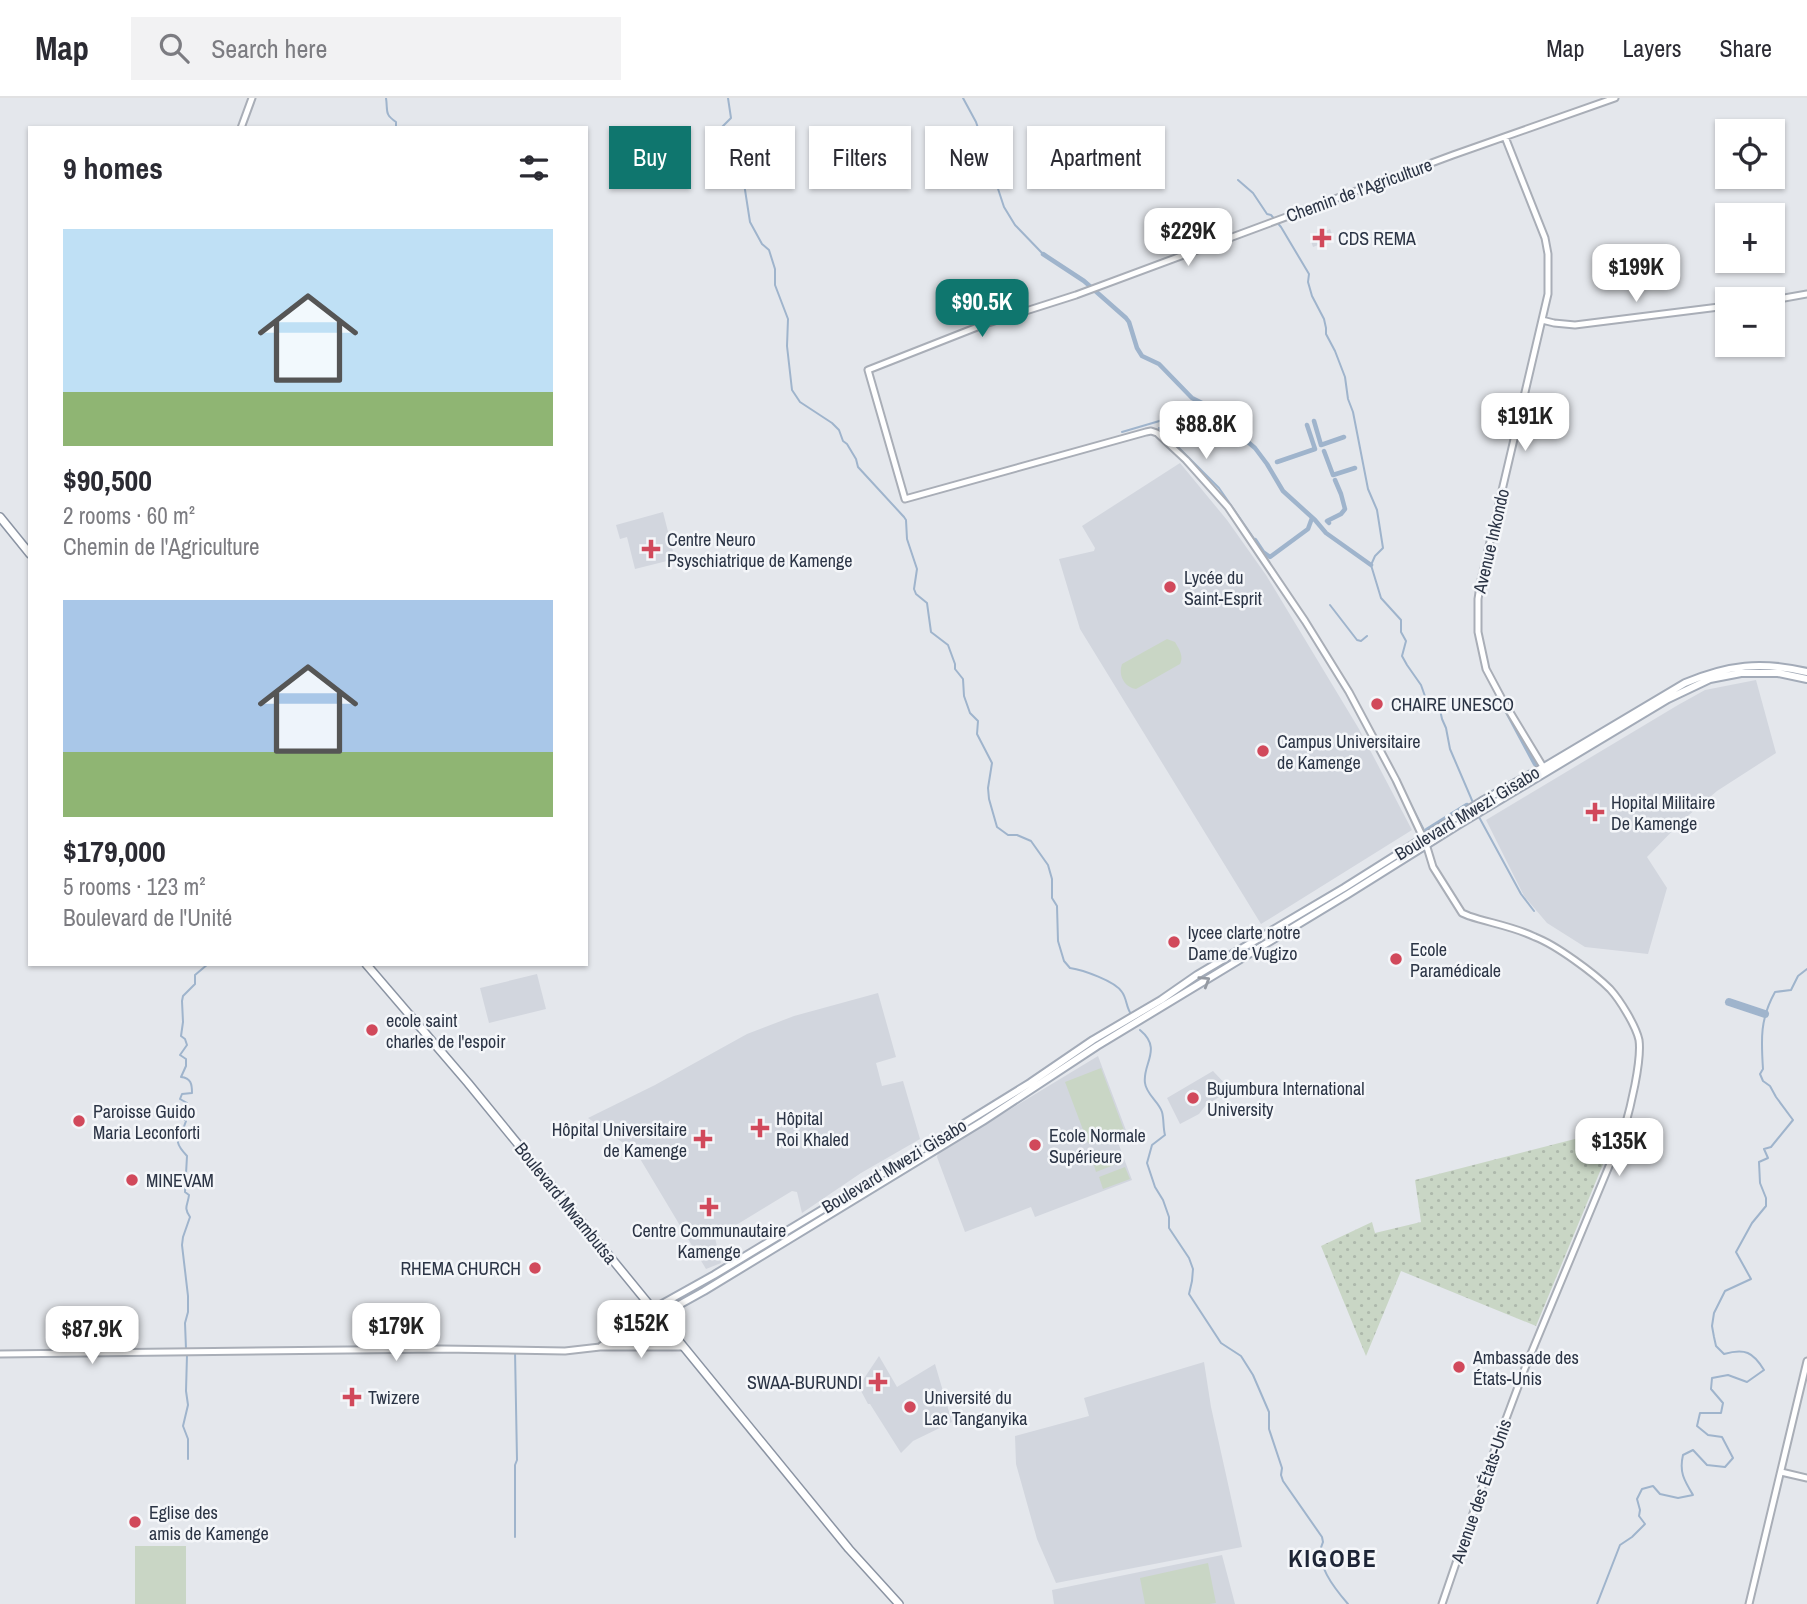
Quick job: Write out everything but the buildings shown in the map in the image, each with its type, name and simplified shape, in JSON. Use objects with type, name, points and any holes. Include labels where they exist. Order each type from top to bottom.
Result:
[{"type":"highway","points":[[0,517],[28,552]]},
{"type":"highway","name":"Boulevard Mwambutsa","points":[[368,966],[468,1083],[849,1549],[899,1604]]},
{"type":"main road","name":"Boulevard Mwezi Gisabo","points":[[1604,735],[1685,682],[1708,673],[1754,664],[1807,672]]},
{"type":"main road","name":"Boulevard Mwezi Gisabo","points":[[1465,816],[1485,808],[1492,800],[1668,699],[1710,679],[1754,672],[1778,673],[1807,679]]},
{"type":"main road","name":"Boulevard Mwezi Gisabo","points":[[653,1309],[983,1121],[1197,975],[1281,930],[1465,816],[1482,801],[1492,800]]},
{"type":"main road","name":"Boulevard Mwezi Gisabo","points":[[659,1316],[704,1291],[805,1224]]},
{"type":"street","points":[[242,126],[252,98]]},
{"type":"street","name":"Chemin de l'Agriculture","points":[[869,370],[985,324],[1100,286],[1615,98]]},
{"type":"street","name":"Avenue Inkondo","points":[[1505,137],[1545,238],[1548,254],[1548,293],[1481,580],[1479,642],[1488,673],[1545,770]]},
{"type":"street","points":[[1785,298],[1807,294]]},
{"type":"street","points":[[1542,320],[1575,325],[1715,308]]},
{"type":"street","name":"Avenue des États-Unis","points":[[869,370],[905,499],[1146,432],[1157,433],[1186,460],[1228,507],[1305,621],[1359,710],[1403,792],[1425,841],[1434,869],[1463,914],[1540,939],[1612,991],[1634,1027],[1639,1045],[1632,1098],[1624,1130],[1525,1368],[1442,1604]]},
{"type":"street","points":[[600,1347],[653,1309]]},
{"type":"street","points":[[0,1353],[441,1349],[565,1351],[600,1347],[683,1346]]},
{"type":"street","points":[[1749,1604],[1807,1362]]},
{"type":"street","points":[[1781,1472],[1807,1478]]},
{"type":"shaded area","name":"CDS REMA","points":[[1330,229],[1334,239],[1313,247],[1310,238]]},
{"type":"shaded area","name":"Campus Universitaire de Kamenge","points":[[1180,463],[1227,520],[1266,575],[1359,729],[1412,830],[1261,924],[1080,629],[1059,559],[1094,551],[1095,548],[1082,526]]},
{"type":"shaded area","name":"Centre Neuro Psyschiatrique de Kamenge","points":[[663,512],[675,559],[635,569],[627,537],[620,539],[616,525]]},
{"type":"shaded area","name":"Hopital Militaire De Kamenge","points":[[1756,680],[1776,753],[1717,791],[1683,820],[1647,857],[1667,888],[1648,954],[1585,947],[1547,923],[1524,896],[1486,820],[1705,690]]},
{"type":"shaded area","points":[[537,974],[546,1009],[489,1023],[480,988]]},
{"type":"shaded area","name":"Hôpital Roi Khaled","points":[[878,993],[896,1057],[876,1063],[882,1086],[903,1081],[920,1139],[861,1173],[802,1213],[797,1192],[792,1191],[715,1238],[721,1263],[706,1269],[636,1152],[588,1118],[655,1085],[747,1034],[794,1016]]},
{"type":"shaded area","name":"Ecole Normale Supérieure","points":[[1098,1056],[1127,1133],[1116,1137],[1132,1180],[1035,1217],[1031,1207],[965,1232],[937,1157],[938,1153]]},
{"type":"shaded area","name":"Bujumbura International University","points":[[1213,1071],[1231,1090],[1206,1105],[1199,1114],[1180,1124],[1167,1098]]},
{"type":"shaded area","name":"Université du Lac Tanganyika","points":[[879,1356],[897,1387],[935,1364],[952,1422],[913,1441],[901,1453],[860,1389]]},
{"type":"shaded area","points":[[1204,1362],[1211,1407],[1242,1547],[1056,1583],[1037,1539],[1016,1464],[1015,1436],[1089,1416],[1084,1398]]},
{"type":"shaded area","points":[[1222,1555],[1235,1604],[1054,1604],[1052,1590]]},
{"type":"green space","points":[[1167,639],[1175,642],[1178,647],[1180,664],[1136,689],[1128,686],[1122,676],[1122,664]]},
{"type":"green space","points":[[1101,1068],[1124,1130],[1088,1143],[1065,1082]]},
{"type":"green space","points":[[1618,1128],[1536,1326],[1401,1271],[1366,1356],[1321,1246],[1372,1222],[1375,1233],[1421,1222],[1415,1180]]},
{"type":"green space","points":[[1109,1152],[1114,1165],[1096,1172],[1092,1159]]},
{"type":"green space","points":[[1125,1167],[1130,1179],[1103,1189],[1099,1177]]},
{"type":"green space","points":[[135,1546],[186,1546],[186,1604],[135,1604]]},
{"type":"green space","points":[[1208,1563],[1216,1603],[1145,1604],[1140,1578]]},
{"type":"waterway","points":[[386,98],[387,112],[396,122],[396,126]]},
{"type":"waterway","points":[[728,98],[731,118],[722,127],[731,138],[741,164],[750,222],[762,244],[769,250],[775,269],[775,285],[788,319],[787,346],[792,390],[800,402],[839,430],[858,467],[906,520],[907,539],[917,569],[914,589],[927,603],[931,632],[948,645],[955,669],[963,679],[964,696],[970,713],[978,721],[977,734],[992,763],[988,788],[997,827],[1008,835],[1017,835],[1031,841],[1048,865],[1052,879],[1052,898],[1057,906],[1058,941],[1064,961],[1070,968],[1113,984],[1124,995],[1131,1014]]},
{"type":"waterway","points":[[963,98],[976,122],[1004,207],[1015,225],[1043,254]]},
{"type":"waterway","points":[[1238,180],[1253,193],[1267,214],[1281,227],[1309,274],[1312,296],[1324,319],[1326,334],[1345,377],[1368,489],[1377,510],[1383,548],[1371,565],[1381,598],[1401,620],[1401,632],[1406,641],[1402,656],[1421,685],[1426,699],[1439,705],[1450,749],[1477,812]]},
{"type":"waterway","points":[[1043,254],[1084,281],[1126,318],[1142,356],[1159,364],[1192,398],[1238,421],[1242,437],[1255,448],[1283,491],[1326,533],[1371,565]]},
{"type":"waterway","points":[[1122,432],[1173,417]]},
{"type":"waterway","points":[[1314,421],[1321,445],[1344,437]]},
{"type":"waterway","points":[[1277,462],[1315,449],[1307,425]]},
{"type":"waterway","points":[[1159,428],[1219,488],[1255,540]]},
{"type":"waterway","points":[[1324,451],[1333,475],[1355,468]]},
{"type":"waterway","points":[[1329,523],[1327,521],[1345,509],[1335,480]]},
{"type":"waterway","points":[[1255,540],[1270,557],[1308,529],[1312,518]]},
{"type":"waterway","points":[[1273,568],[1289,593]]},
{"type":"waterway","points":[[1330,605],[1357,640],[1361,641],[1367,636]]},
{"type":"waterway","points":[[1327,651],[1342,676]]},
{"type":"waterway","points":[[1506,710],[1535,764]]},
{"type":"waterway","points":[[1409,801],[1424,830]]},
{"type":"waterway","points":[[1427,830],[1467,805]]},
{"type":"waterway","points":[[1479,817],[1521,894],[1534,911]]},
{"type":"waterway","points":[[186,1349],[188,1296],[182,1245],[190,1217],[186,1208],[189,1195],[185,1192],[187,1156],[178,1142],[186,1121],[173,1114],[178,1109],[184,1111],[187,1103],[180,1099],[182,1094],[192,1093],[190,1082],[181,1077],[186,1059],[180,1055],[187,1045],[181,1036],[183,996],[195,984],[195,975],[206,966]]},
{"type":"waterway","points":[[1597,1604],[1620,1545],[1645,1524],[1639,1516],[1637,1499],[1642,1489],[1653,1486],[1660,1494],[1678,1498],[1693,1495],[1683,1476],[1683,1455],[1693,1450],[1707,1465],[1725,1467],[1733,1458],[1722,1437],[1708,1435],[1697,1426],[1700,1413],[1721,1413],[1723,1403],[1711,1389],[1712,1378],[1728,1375],[1747,1382],[1764,1370],[1748,1353],[1738,1351],[1724,1354],[1716,1346],[1712,1326],[1714,1313],[1725,1291],[1751,1279],[1736,1252],[1752,1223],[1766,1206],[1760,1183],[1759,1162],[1768,1158],[1764,1149],[1771,1147],[1793,1120],[1760,1074],[1763,1069],[1764,1020],[1775,992],[1791,990],[1798,976],[1807,969]]},
{"type":"waterway","points":[[1729,1002],[1765,1014]]},
{"type":"waterway","points":[[1140,1030],[1147,1037],[1151,1050],[1145,1076],[1146,1087],[1162,1112],[1165,1135],[1152,1145],[1147,1163],[1169,1217],[1169,1228],[1189,1258],[1193,1269],[1189,1294],[1221,1343],[1241,1356],[1253,1375],[1269,1412],[1269,1429],[1282,1468],[1283,1481],[1322,1537],[1323,1566],[1348,1604]]},
{"type":"waterway","points":[[515,1351],[515,1537]]},
{"type":"waterway","points":[[187,1355],[188,1405],[183,1426],[188,1439],[188,1459]]},
{"type":"place","name":"CDS REMA","points":[[1322,238]]},
{"type":"place","name":"Centre Neuro Psyschiatrique de Kamenge","points":[[651,549]]},
{"type":"place","name":"Lycée du Saint-Esprit","points":[[1170,587]]},
{"type":"place","name":"CHAIRE UNESCO","points":[[1377,704]]},
{"type":"place","name":"Campus Universitaire de Kamenge","points":[[1263,751]]},
{"type":"place","name":"Hopital Militaire De Kamenge","points":[[1595,812]]},
{"type":"place","name":"lycee clarte notre Dame de Vugizo","points":[[1174,942]]},
{"type":"place","name":"Ecole Paramédicale","points":[[1396,959]]},
{"type":"place","name":"ecole saint charles de l'espoir","points":[[372,1030]]},
{"type":"place","name":"Bujumbura International University","points":[[1193,1098]]},
{"type":"place","name":"Paroisse Guido Maria Leconforti","points":[[79,1121]]},
{"type":"place","name":"Hôpital Roi Khaled","points":[[760,1128]]},
{"type":"place","name":"Hôpital Universitaire de Kamenge","points":[[703,1139]]},
{"type":"place","name":"Ecole Normale Supérieure","points":[[1035,1145]]},
{"type":"place","name":"MINEVAM","points":[[132,1180]]},
{"type":"place","name":"Centre Communautaire Kamenge","points":[[709,1207]]},
{"type":"place","name":"RHEMA CHURCH","points":[[535,1268]]},
{"type":"place","name":"Ambassade des États-Unis","points":[[1459,1367]]},
{"type":"place","name":"SWAA-BURUNDI","points":[[878,1382]]},
{"type":"place","name":"Twizere","points":[[352,1397]]},
{"type":"place","name":"Université du Lac Tanganyika","points":[[910,1407]]},
{"type":"place","name":"Eglise des amis de Kamenge","points":[[135,1522]]},
{"type":"district","name":"KIGOBE","points":[[1333,1558]]}]
